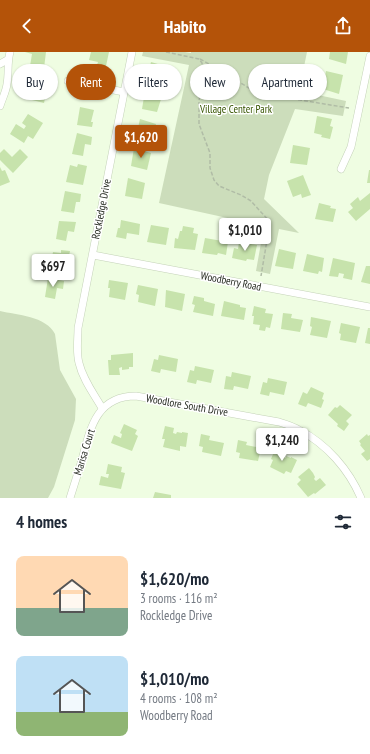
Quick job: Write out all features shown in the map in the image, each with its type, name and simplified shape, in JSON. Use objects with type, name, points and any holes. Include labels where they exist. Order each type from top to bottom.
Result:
[{"type":"street","points":[[0,106],[7,86],[7,60],[10,52]]},
{"type":"street","name":"Rockledge Drive","points":[[130,64],[132,52]]},
{"type":"street","points":[[341,169],[351,148],[370,56]]},
{"type":"street","points":[[0,64],[7,60]]},
{"type":"street","points":[[116,90],[124,92]]},
{"type":"street","name":"Rockledge Drive","points":[[102,408],[87,384],[79,363],[77,344],[78,328],[124,92]]},
{"type":"street","name":"Woodberry Road","points":[[93,255],[370,306]]},
{"type":"street","name":"Woodlore South Drive","points":[[102,408],[120,398],[142,396],[279,422],[298,429],[322,445],[343,468],[361,498]]},
{"type":"street","name":"Marisa Court","points":[[71,498],[90,429],[96,416],[102,408]]},
{"type":"path","points":[[166,52],[199,59],[208,64]]},
{"type":"path","points":[[199,59],[202,64]]},
{"type":"path","points":[[240,82],[257,92],[350,108]]},
{"type":"path","points":[[199,100],[199,124],[210,153],[210,168],[214,180],[219,186],[251,201],[270,222],[261,276]]},
{"type":"green space","name":"Village Center Park","points":[[143,52],[307,52],[305,64],[248,64],[248,100],[327,100],[327,97],[346,101],[343,116],[295,109],[269,175],[264,199],[299,233],[279,229],[270,274],[256,271],[264,226],[159,203],[189,65],[142,56]]},
{"type":"green space","points":[[0,311],[30,317],[45,323],[51,328],[55,334],[60,370],[76,399],[75,420],[54,487],[48,498],[0,498]]},
{"type":"building","points":[[25,52],[46,52],[44,64],[30,64],[32,54]]},
{"type":"building","points":[[91,52],[109,52],[106,64],[97,64],[98,62],[89,60]]},
{"type":"building","points":[[330,52],[348,52],[346,64],[329,59]]},
{"type":"building","points":[[327,71],[343,75],[339,94],[327,90]]},
{"type":"building","points":[[32,100],[45,100],[44,103]]},
{"type":"building","points":[[144,100],[161,100],[157,112],[142,109]]},
{"type":"building","points":[[80,107],[94,110],[91,122],[93,122],[92,127],[77,125]]},
{"type":"building","points":[[28,114],[43,123],[33,139],[28,136],[24,143],[10,134],[16,124],[24,129],[26,126],[22,123]]},
{"type":"building","points":[[317,116],[332,119],[330,126],[333,127],[330,139],[321,137],[322,135],[314,133]]},
{"type":"building","points":[[140,119],[156,124],[152,140],[136,137]]},
{"type":"building","points":[[77,133],[92,137],[91,145],[85,144],[83,156],[72,154]]},
{"type":"building","points":[[293,145],[310,148],[307,165],[290,163]]},
{"type":"building","points":[[134,148],[151,153],[147,170],[131,166]]},
{"type":"building","points":[[4,149],[12,157],[20,149],[28,157],[13,173],[0,160],[0,153]]},
{"type":"building","points":[[78,164],[87,166],[83,185],[66,182],[70,165],[77,167]]},
{"type":"building","points":[[0,167],[2,171],[5,170],[10,182],[0,186]]},
{"type":"building","points":[[369,170],[370,183],[367,183]]},
{"type":"building","points":[[303,175],[311,195],[302,198],[301,194],[293,197],[287,181]]},
{"type":"building","points":[[128,178],[145,183],[142,199],[125,196]]},
{"type":"building","points":[[65,191],[81,194],[80,202],[76,202],[74,213],[61,211]]},
{"type":"building","points":[[370,193],[370,209],[356,221],[348,212],[353,208],[350,204],[358,197],[360,201]]},
{"type":"building","points":[[319,203],[336,209],[333,222],[315,219]]},
{"type":"building","points":[[121,220],[140,224],[139,235],[127,233],[126,239],[116,237],[118,228],[120,228]]},
{"type":"building","points":[[59,221],[76,222],[74,232],[68,231],[66,241],[56,239]]},
{"type":"building","points":[[151,225],[169,228],[166,245],[147,242]]},
{"type":"building","points":[[183,226],[194,228],[193,233],[198,234],[195,250],[174,248],[175,238],[178,239]]},
{"type":"building","points":[[205,238],[228,242],[226,255],[218,253],[217,255],[202,253]]},
{"type":"building","points":[[239,242],[257,245],[254,260],[247,259],[246,261],[232,258],[234,248],[238,249]]},
{"type":"building","points":[[279,249],[296,253],[293,269],[275,266]]},
{"type":"building","points":[[61,250],[70,251],[66,271],[50,268],[53,252],[61,253]]},
{"type":"building","points":[[307,254],[324,258],[322,272],[319,271],[318,274],[303,271]]},
{"type":"building","points":[[333,258],[355,263],[352,280],[343,278],[344,274],[339,273],[338,277],[329,276]]},
{"type":"building","points":[[366,266],[370,266],[370,284],[361,282]]},
{"type":"building","points":[[48,278],[64,281],[63,289],[57,288],[55,299],[45,297]]},
{"type":"building","points":[[109,280],[128,283],[125,300],[109,297]]},
{"type":"building","points":[[138,285],[158,289],[155,306],[138,302],[139,295],[136,294]]},
{"type":"building","points":[[166,290],[185,294],[182,311],[165,307]]},
{"type":"building","points":[[194,296],[204,298],[204,301],[215,304],[213,316],[193,312],[195,305],[192,304]]},
{"type":"building","points":[[224,301],[246,308],[244,320],[221,316]]},
{"type":"building","points":[[254,306],[266,309],[265,313],[273,314],[270,328],[266,327],[265,331],[259,330],[260,325],[253,324],[254,316],[252,316]]},
{"type":"building","points":[[283,313],[292,314],[291,318],[303,320],[300,332],[281,329]]},
{"type":"building","points":[[311,317],[331,321],[327,338],[310,335],[312,327],[310,326]]},
{"type":"building","points":[[341,323],[360,327],[356,343],[340,340],[341,334],[339,333]]},
{"type":"building","points":[[368,328],[370,328],[370,344],[365,343]]},
{"type":"building","points":[[133,353],[133,367],[122,370],[122,367],[119,368],[120,375],[109,375],[108,360],[111,360],[111,355]]},
{"type":"building","points":[[159,355],[178,359],[176,372],[161,369],[160,373],[151,371],[154,359],[158,360]]},
{"type":"building","points":[[195,366],[214,370],[211,383],[197,380],[196,384],[187,382],[190,370],[194,371]]},
{"type":"building","points":[[232,372],[251,376],[248,389],[234,386],[233,390],[224,389],[226,376],[231,377]]},
{"type":"building","points":[[268,378],[287,382],[284,395],[270,392],[269,396],[260,394],[263,382],[267,383]]},
{"type":"building","points":[[311,387],[324,393],[322,399],[324,400],[321,408],[308,403],[306,407],[298,404],[303,392],[307,394]]},
{"type":"building","points":[[340,405],[352,415],[346,421],[349,424],[344,431],[337,426],[338,424],[328,415],[335,407],[337,408]]},
{"type":"building","points":[[124,424],[137,430],[135,434],[138,436],[132,451],[111,443],[114,435],[121,438],[122,434],[120,433]]},
{"type":"building","points":[[165,426],[174,428],[173,433],[176,434],[177,432],[188,433],[186,447],[180,446],[180,451],[163,447],[165,439],[162,439]]},
{"type":"building","points":[[201,434],[210,436],[209,440],[224,443],[221,456],[202,452],[203,447],[199,446]]},
{"type":"building","points":[[367,434],[368,436],[370,435],[370,459],[367,461],[361,454],[365,451],[360,445],[361,444],[359,441]]},
{"type":"building","points":[[238,440],[247,442],[246,445],[261,448],[258,461],[239,458],[240,453],[236,452]]},
{"type":"building","points":[[276,447],[285,451],[282,456],[286,458],[286,456],[291,457],[297,460],[291,473],[286,471],[284,474],[270,467],[273,460],[271,459]]},
{"type":"building","points":[[108,464],[122,467],[121,472],[125,473],[121,489],[99,485],[101,476],[108,478],[109,474],[106,474]]},
{"type":"building","points":[[309,468],[316,481],[320,478],[326,485],[315,494],[314,493],[308,497],[297,484],[301,480],[298,477]]},
{"type":"building","points":[[155,492],[171,495],[171,498],[153,498]]}]
